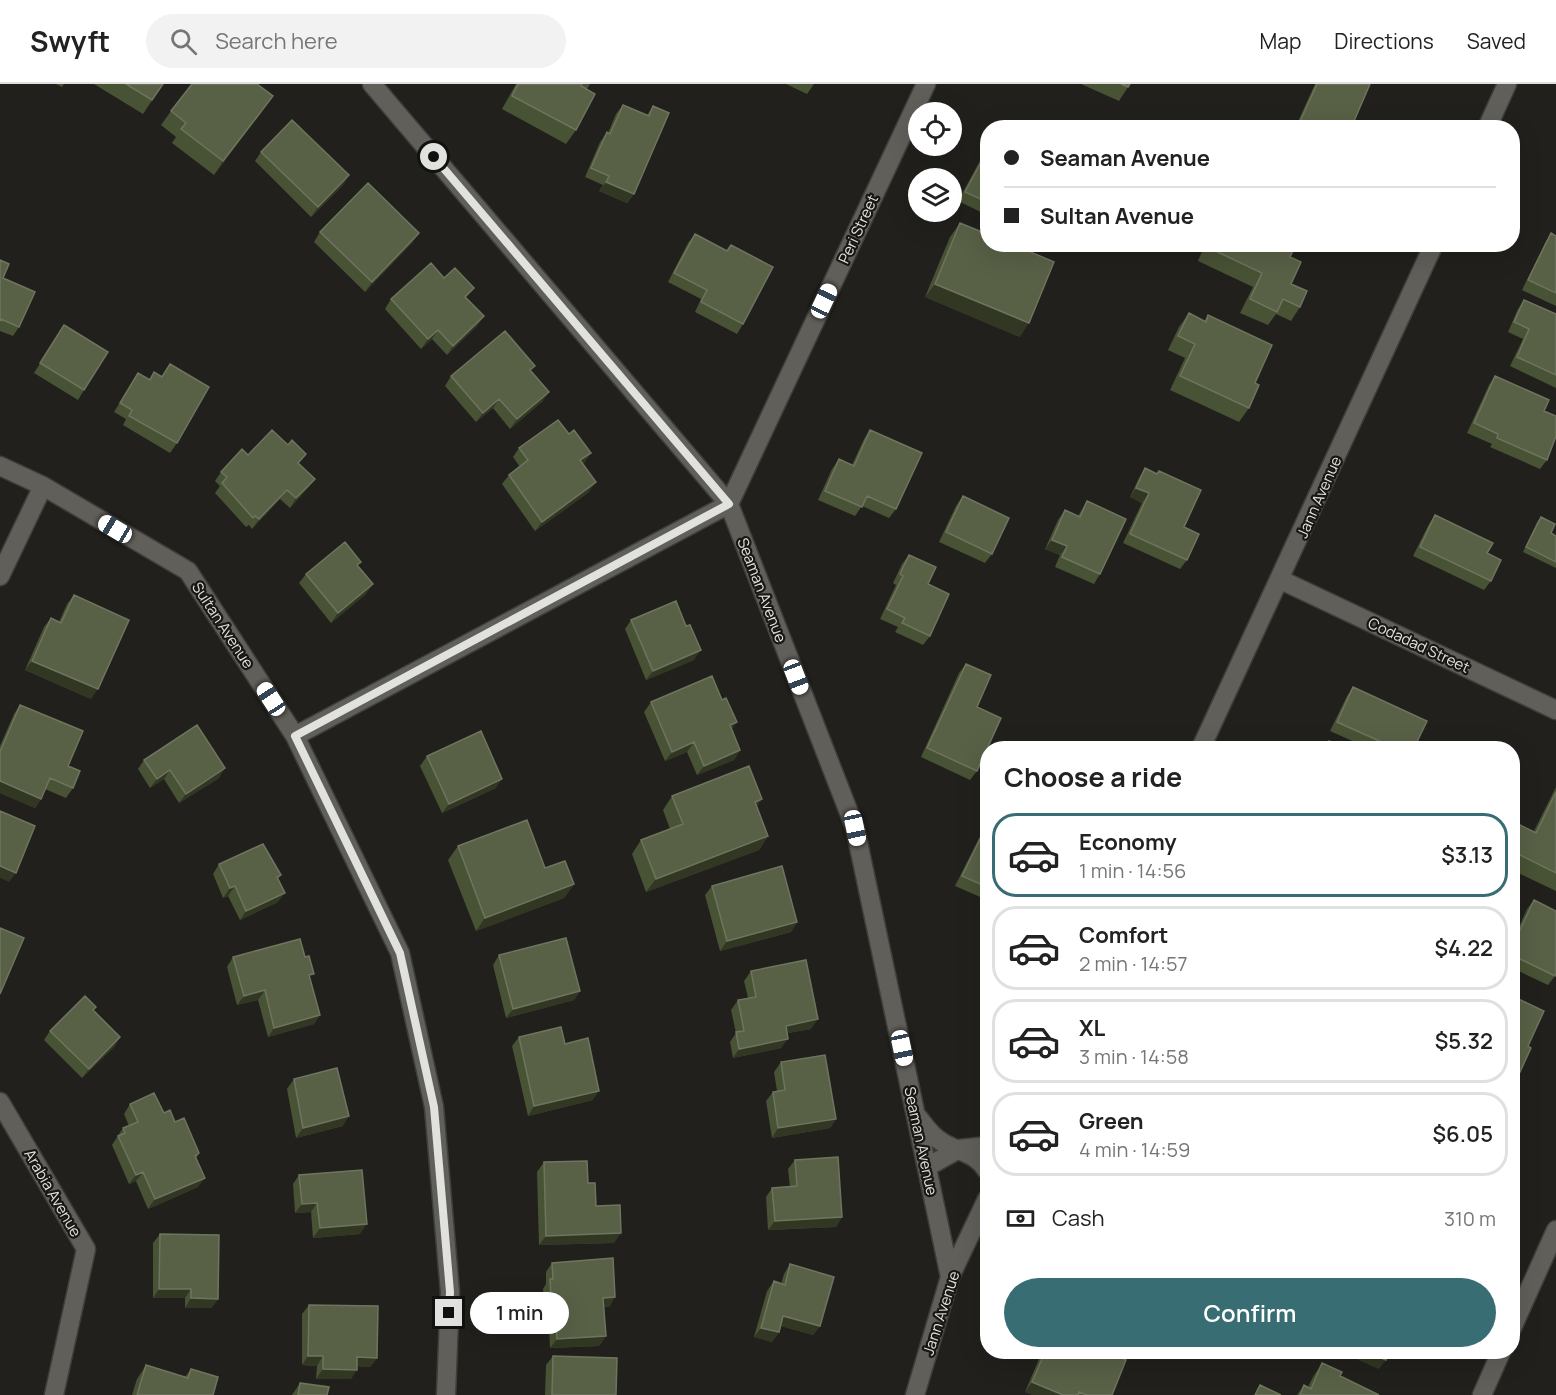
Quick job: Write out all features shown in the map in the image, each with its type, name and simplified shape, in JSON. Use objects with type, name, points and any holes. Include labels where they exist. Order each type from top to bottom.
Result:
[{"type":"street","name":"Seaman Avenue","points":[[372,84],[729,504],[855,828],[950,1277]]},
{"type":"street","name":"Peri Street","points":[[729,504],[926,84]]},
{"type":"street","points":[[1491,120],[1507,84]]},
{"type":"street","name":"Jann Avenue","points":[[1204,741],[1281,580],[1430,252]]},
{"type":"street","name":"Sultan Avenue","points":[[0,466],[43,486],[188,571],[295,736],[400,953],[434,1107],[450,1292],[446,1395]]},
{"type":"street","points":[[0,576],[43,486]]},
{"type":"street","points":[[295,736],[729,504]]},
{"type":"street","name":"Codadad Street","points":[[1281,580],[1556,710]]},
{"type":"street","name":"Arabia Avenue","points":[[0,1102],[86,1249],[54,1395]]},
{"type":"street","points":[[915,1114],[931,1135],[974,1156],[980,1163]]},
{"type":"street","points":[[927,1167],[959,1149],[980,1147]]},
{"type":"street","name":"Jann Avenue","points":[[915,1395],[950,1277],[980,1215]]},
{"type":"street","points":[[940,1228],[950,1238],[971,1234]]},
{"type":"street","points":[[1520,1310],[1556,1230]]},
{"type":"street","points":[[1482,1395],[1499,1359]]},
{"type":"building","points":[[126,84],[163,84],[152,100]]},
{"type":"building","points":[[192,84],[257,84],[273,96],[223,161],[181,129],[186,123],[171,111]]},
{"type":"building","points":[[518,84],[582,84],[581,86],[595,94],[576,130],[512,96]]},
{"type":"building","points":[[1317,84],[1370,84],[1354,120],[1301,120]]},
{"type":"building","points":[[623,105],[649,116],[653,106],[669,113],[634,194],[606,182],[609,176],[591,168],[607,132],[610,134]]},
{"type":"building","points":[[292,120],[349,175],[318,207],[261,152]]},
{"type":"building","points":[[980,164],[980,199],[965,192]]},
{"type":"building","points":[[368,183],[419,233],[372,282],[320,232]]},
{"type":"building","points":[[960,223],[980,231],[980,252],[1031,252],[1054,262],[1029,323],[935,284]]},
{"type":"building","points":[[1551,233],[1556,236],[1556,293],[1528,280]]},
{"type":"building","points":[[695,234],[727,251],[731,245],[773,267],[743,324],[701,302],[707,290],[674,273]]},
{"type":"building","points":[[1218,252],[1292,252],[1290,257],[1301,262],[1291,284],[1307,291],[1300,307],[1283,299],[1277,312],[1250,299],[1262,273]]},
{"type":"building","points":[[0,260],[9,264],[3,278],[35,292],[19,327],[1,319],[0,321]]},
{"type":"building","points":[[431,263],[444,278],[455,268],[474,288],[465,297],[484,316],[453,346],[438,330],[428,339],[391,299]]},
{"type":"building","points":[[1524,300],[1556,314],[1556,375],[1517,357],[1529,329],[1514,322]]},
{"type":"building","points":[[1189,313],[1206,322],[1208,315],[1272,345],[1255,383],[1259,385],[1249,408],[1180,376],[1195,344],[1178,336]]},
{"type":"building","points":[[64,325],[108,352],[84,390],[40,363]]},
{"type":"building","points":[[505,331],[535,366],[530,370],[549,392],[517,419],[499,399],[483,413],[451,376]]},
{"type":"building","points":[[170,364],[209,387],[177,443],[129,416],[132,410],[120,403],[138,373],[150,380],[154,372],[162,377]]},
{"type":"building","points":[[1495,376],[1549,400],[1544,411],[1556,416],[1556,436],[1547,460],[1497,438],[1498,434],[1474,423]]},
{"type":"building","points":[[558,420],[569,434],[574,430],[591,453],[580,460],[596,482],[542,522],[509,475],[528,460],[519,448]]},
{"type":"building","points":[[272,430],[288,445],[292,440],[306,454],[298,463],[315,479],[296,498],[287,490],[259,519],[255,516],[253,518],[222,483],[227,477],[221,472],[242,449],[248,455]]},
{"type":"building","points":[[870,430],[922,453],[896,509],[867,496],[862,507],[825,491],[839,459],[854,466]]},
{"type":"building","points":[[1145,468],[1157,474],[1159,471],[1201,490],[1184,527],[1199,534],[1187,560],[1130,534],[1149,493],[1136,488]]},
{"type":"building","points":[[963,496],[1009,518],[992,554],[946,532]]},
{"type":"building","points":[[1087,501],[1126,519],[1100,574],[1062,557],[1067,546],[1052,540],[1065,510],[1080,517]]},
{"type":"building","points":[[1435,515],[1493,543],[1487,553],[1501,560],[1491,581],[1420,547]]},
{"type":"building","points":[[1541,517],[1555,524],[1551,533],[1556,536],[1556,562],[1526,547]]},
{"type":"building","points":[[345,542],[361,562],[357,565],[373,584],[338,613],[306,574]]},
{"type":"building","points":[[909,555],[936,567],[928,584],[949,594],[930,636],[902,623],[905,618],[887,609],[903,576],[900,574]]},
{"type":"building","points":[[74,595],[129,620],[98,689],[32,661],[51,618],[61,623]]},
{"type":"building","points":[[676,601],[686,626],[690,625],[701,650],[653,671],[631,620]]},
{"type":"building","points":[[966,664],[991,675],[977,707],[1001,718],[991,741],[980,741],[980,764],[977,771],[927,748]]},
{"type":"building","points":[[712,676],[722,700],[726,698],[737,722],[730,725],[740,750],[704,766],[694,742],[672,752],[651,702]]},
{"type":"building","points":[[1353,687],[1427,721],[1417,741],[1379,741],[1337,722]]},
{"type":"building","points":[[20,705],[83,731],[68,766],[80,771],[73,788],[50,778],[41,799],[0,781],[0,752]]},
{"type":"building","points":[[197,725],[225,768],[186,794],[170,770],[157,779],[144,760]]},
{"type":"building","points":[[481,731],[502,779],[449,804],[427,756]]},
{"type":"building","points":[[749,766],[762,799],[755,802],[768,836],[656,879],[641,840],[683,824],[672,796]]},
{"type":"building","points":[[1556,792],[1556,873],[1520,855],[1520,825],[1536,833]]},
{"type":"building","points":[[0,811],[35,826],[16,873],[0,866]]},
{"type":"building","points":[[527,820],[545,868],[565,861],[574,884],[485,918],[458,846]]},
{"type":"building","points":[[980,839],[980,884],[962,876]]},
{"type":"building","points":[[263,844],[281,875],[277,877],[285,893],[246,911],[235,886],[230,888],[219,864]]},
{"type":"building","points":[[782,866],[797,922],[727,941],[712,886]]},
{"type":"building","points":[[1534,900],[1556,911],[1555,976],[1520,959],[1520,930]]},
{"type":"building","points":[[0,928],[24,938],[0,994]]},
{"type":"building","points":[[566,938],[580,991],[513,1009],[499,955]]},
{"type":"building","points":[[300,939],[305,957],[309,956],[314,974],[309,975],[320,1015],[274,1028],[265,990],[244,996],[233,957]]},
{"type":"building","points":[[806,960],[818,1019],[786,1026],[788,1039],[739,1049],[736,1032],[744,1031],[738,1000],[756,997],[751,971]]},
{"type":"building","points":[[85,996],[96,1007],[93,1010],[120,1037],[89,1069],[50,1031]]},
{"type":"building","points":[[1520,1000],[1544,1011],[1528,1046],[1531,1048],[1520,1072]]},
{"type":"building","points":[[561,1027],[565,1044],[588,1038],[599,1091],[534,1106],[519,1037]]},
{"type":"building","points":[[825,1055],[836,1119],[778,1128],[773,1092],[785,1090],[781,1062]]},
{"type":"building","points":[[337,1068],[349,1116],[303,1128],[294,1079]]},
{"type":"building","points":[[154,1093],[164,1113],[170,1110],[175,1122],[184,1118],[199,1153],[195,1156],[205,1178],[155,1199],[143,1172],[136,1175],[118,1136],[125,1133],[123,1128],[138,1122],[130,1104]]},
{"type":"building","points":[[838,1157],[842,1217],[775,1221],[772,1188],[797,1186],[795,1160]]},
{"type":"building","points":[[587,1161],[588,1183],[595,1183],[596,1206],[620,1205],[621,1233],[546,1236],[544,1162]]},
{"type":"building","points":[[362,1170],[367,1224],[320,1228],[317,1203],[302,1204],[299,1175]]},
{"type":"building","points":[[160,1234],[219,1235],[218,1299],[191,1298],[191,1289],[159,1289]]},
{"type":"building","points":[[613,1258],[615,1297],[603,1298],[606,1336],[557,1339],[554,1297],[551,1297],[552,1263]]},
{"type":"building","points":[[790,1264],[834,1277],[820,1326],[783,1316],[779,1332],[761,1328],[774,1281],[785,1285]]},
{"type":"building","points":[[309,1305],[378,1306],[377,1358],[357,1357],[357,1370],[323,1369],[323,1356],[308,1356]]},
{"type":"building","points":[[553,1356],[617,1358],[616,1395],[552,1395]]},
{"type":"building","points":[[1042,1359],[1126,1360],[1112,1395],[1087,1395],[1079,1392],[1078,1395],[1063,1395],[1032,1382]]},
{"type":"building","points":[[1322,1363],[1342,1372],[1340,1376],[1379,1395],[1300,1395],[1304,1385],[1311,1389]]},
{"type":"building","points":[[146,1365],[188,1378],[191,1369],[218,1377],[213,1395],[137,1395]]},
{"type":"building","points":[[300,1383],[329,1387],[327,1395],[298,1395]]},
{"type":"building","points":[[1260,1385],[1281,1395],[1255,1395]]},
{"type":"route","points":[[434,157],[729,504],[295,736],[400,953],[434,1107],[450,1292],[449,1313]]}]
